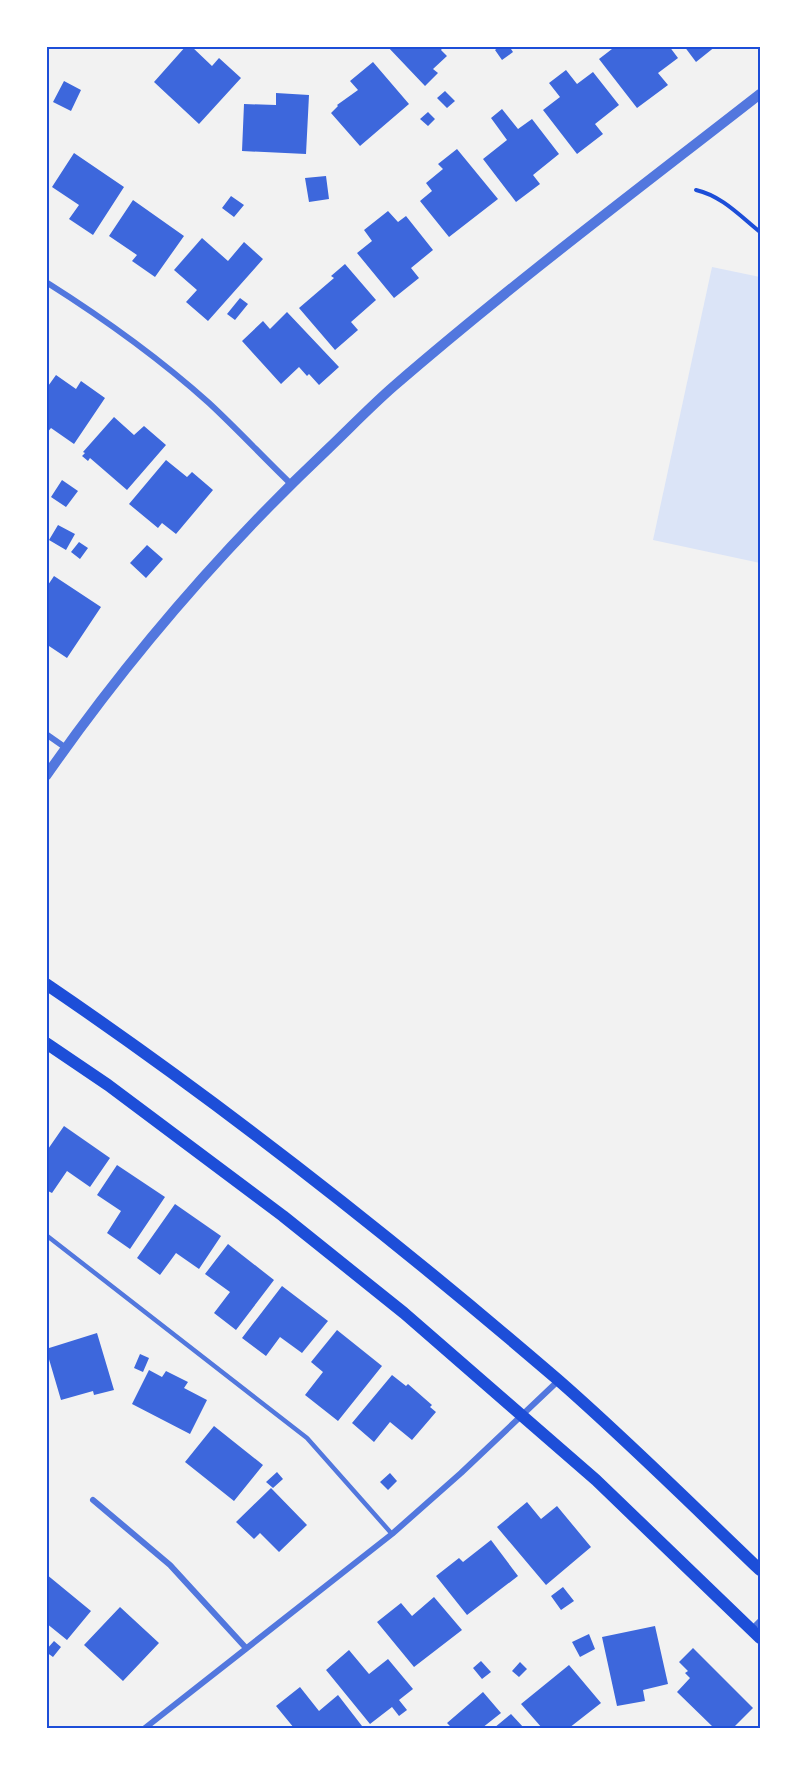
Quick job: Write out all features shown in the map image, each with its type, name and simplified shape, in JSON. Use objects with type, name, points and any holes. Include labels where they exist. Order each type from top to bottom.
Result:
[{"type":"main road","points":[[46,984],[135,1044],[316,1181],[558,1381],[760,1570]]},
{"type":"main road","points":[[46,1044],[108,1085],[283,1216],[404,1313],[596,1480],[758,1630]]},
{"type":"street","points":[[46,776],[122,673],[175,608],[230,546],[291,484],[392,388],[487,309],[760,94]]},
{"type":"street","points":[[46,282],[145,351],[207,402],[291,484]]},
{"type":"street","points":[[46,734],[66,748]]},
{"type":"street","points":[[145,1728],[392,1534],[558,1381]]},
{"type":"street","points":[[93,1500],[170,1565],[246,1648]]},
{"type":"lane","points":[[46,1235],[307,1438],[392,1534]]},
{"type":"path","points":[[696,190],[710,193],[721,200],[760,232]]},
{"type":"shaded area","points":[[712,267],[760,277],[760,563],[653,540]]},
{"type":"building","points":[[186,46],[191,46],[212,66],[219,58],[241,78],[199,124],[154,82]]},
{"type":"building","points":[[387,46],[444,46],[441,50],[447,56],[433,69],[438,73],[425,86]]},
{"type":"building","points":[[500,46],[509,46],[513,52],[502,60],[495,50]]},
{"type":"building","points":[[610,46],[669,46],[678,58],[658,73],[668,85],[637,108],[599,59],[612,49]]},
{"type":"building","points":[[684,46],[716,46],[696,62]]},
{"type":"building","points":[[373,62],[409,104],[360,146],[331,113],[337,105],[358,90],[350,81]]},
{"type":"building","points":[[566,70],[577,84],[593,72],[619,105],[595,124],[603,134],[577,154],[543,110],[560,97],[549,83]]},
{"type":"building","points":[[64,81],[81,90],[71,111],[53,102]]},
{"type":"building","points":[[445,91],[455,101],[447,108],[437,98]]},
{"type":"building","points":[[276,93],[309,95],[306,154],[242,151],[244,104],[276,105]]},
{"type":"building","points":[[502,109],[518,129],[532,119],[559,154],[533,175],[540,184],[516,202],[483,159],[507,140],[491,118]]},
{"type":"building","points":[[428,112],[435,119],[428,126],[420,119]]},
{"type":"building","points":[[457,149],[498,199],[449,237],[420,201],[432,191],[426,183],[443,169],[438,164]]},
{"type":"building","points":[[74,153],[124,187],[93,235],[69,219],[79,205],[52,187]]},
{"type":"building","points":[[326,176],[329,199],[309,202],[305,178]]},
{"type":"building","points":[[231,196],[244,205],[234,217],[222,208]]},
{"type":"building","points":[[133,200],[184,236],[155,277],[132,261],[137,255],[109,236]]},
{"type":"building","points":[[388,211],[398,222],[406,216],[433,250],[411,268],[419,278],[394,298],[357,253],[372,241],[364,230]]},
{"type":"building","points":[[202,238],[228,261],[244,242],[263,259],[208,321],[186,302],[197,290],[174,270]]},
{"type":"building","points":[[345,264],[376,300],[351,322],[358,330],[335,350],[299,308],[334,278],[331,276]]},
{"type":"building","points":[[240,298],[248,304],[235,320],[227,314]]},
{"type":"building","points":[[287,312],[339,367],[319,385],[299,367],[281,384],[242,341],[263,321],[270,329]]},
{"type":"building","points":[[56,375],[76,389],[81,381],[105,398],[74,444],[51,428],[46,434],[46,389]]},
{"type":"building","points":[[114,417],[134,435],[144,426],[166,445],[127,490],[90,458],[88,461],[82,456]]},
{"type":"building","points":[[166,460],[187,477],[192,472],[213,490],[176,534],[162,523],[158,528],[129,504]]},
{"type":"building","points":[[62,480],[78,491],[66,507],[51,497]]},
{"type":"building","points":[[58,525],[75,534],[66,550],[49,540]]},
{"type":"building","points":[[79,542],[88,548],[80,559],[71,552]]},
{"type":"building","points":[[147,545],[163,559],[146,578],[130,563]]},
{"type":"building","points":[[54,576],[101,607],[67,658],[46,644],[46,588]]},
{"type":"building","points":[[64,1126],[110,1158],[90,1187],[67,1171],[52,1193],[46,1190],[46,1152]]},
{"type":"building","points":[[117,1165],[165,1197],[130,1249],[107,1233],[121,1211],[97,1195]]},
{"type":"building","points":[[175,1204],[221,1236],[199,1269],[176,1253],[160,1275],[137,1258]]},
{"type":"building","points":[[228,1244],[274,1280],[236,1330],[214,1313],[230,1292],[205,1274]]},
{"type":"building","points":[[282,1286],[328,1321],[302,1353],[280,1337],[266,1356],[242,1338]]},
{"type":"building","points":[[337,1330],[382,1366],[338,1421],[305,1395],[323,1372],[311,1362]]},
{"type":"building","points":[[97,1333],[114,1390],[94,1395],[93,1391],[61,1400],[46,1349]]},
{"type":"building","points":[[140,1354],[149,1358],[143,1372],[134,1368]]},
{"type":"building","points":[[149,1370],[162,1377],[166,1371],[188,1382],[184,1388],[207,1400],[190,1434],[132,1404]]},
{"type":"building","points":[[392,1375],[406,1386],[408,1384],[432,1405],[430,1407],[436,1412],[412,1440],[390,1422],[374,1442],[352,1423]]},
{"type":"building","points":[[214,1426],[263,1465],[234,1501],[185,1462]]},
{"type":"building","points":[[277,1472],[283,1479],[273,1488],[266,1482]]},
{"type":"building","points":[[390,1473],[397,1481],[388,1490],[380,1482]]},
{"type":"building","points":[[271,1488],[307,1525],[279,1552],[260,1533],[254,1539],[236,1522]]},
{"type":"building","points":[[527,1502],[541,1519],[557,1506],[591,1547],[546,1585],[497,1527]]},
{"type":"building","points":[[491,1540],[518,1576],[467,1615],[436,1576],[459,1558],[463,1562]]},
{"type":"building","points":[[46,1574],[91,1611],[67,1640],[46,1623]]},
{"type":"building","points":[[563,1587],[574,1601],[561,1610],[551,1596]]},
{"type":"building","points":[[434,1597],[462,1630],[414,1667],[377,1622],[401,1603],[412,1616]]},
{"type":"building","points":[[120,1607],[159,1643],[123,1681],[84,1645]]},
{"type":"building","points":[[655,1626],[668,1684],[643,1690],[645,1701],[617,1706],[602,1637]]},
{"type":"building","points":[[589,1634],[595,1649],[580,1657],[572,1642]]},
{"type":"building","points":[[54,1641],[61,1647],[53,1657],[46,1650]]},
{"type":"building","points":[[693,1648],[753,1708],[733,1728],[714,1728],[677,1692],[690,1678],[685,1673],[688,1671],[679,1662]]},
{"type":"building","points":[[349,1650],[369,1674],[388,1659],[413,1689],[399,1700],[407,1710],[399,1716],[392,1707],[370,1724],[326,1670]]},
{"type":"building","points":[[481,1661],[491,1672],[482,1679],[473,1668]]},
{"type":"building","points":[[520,1662],[527,1669],[519,1677],[512,1671]]},
{"type":"building","points":[[569,1665],[601,1703],[569,1728],[542,1728],[521,1704]]},
{"type":"building","points":[[300,1687],[319,1711],[338,1695],[362,1726],[359,1728],[294,1728],[276,1706]]},
{"type":"building","points":[[483,1692],[501,1713],[482,1728],[452,1728],[447,1723]]},
{"type":"building","points":[[511,1714],[524,1728],[494,1728]]}]
